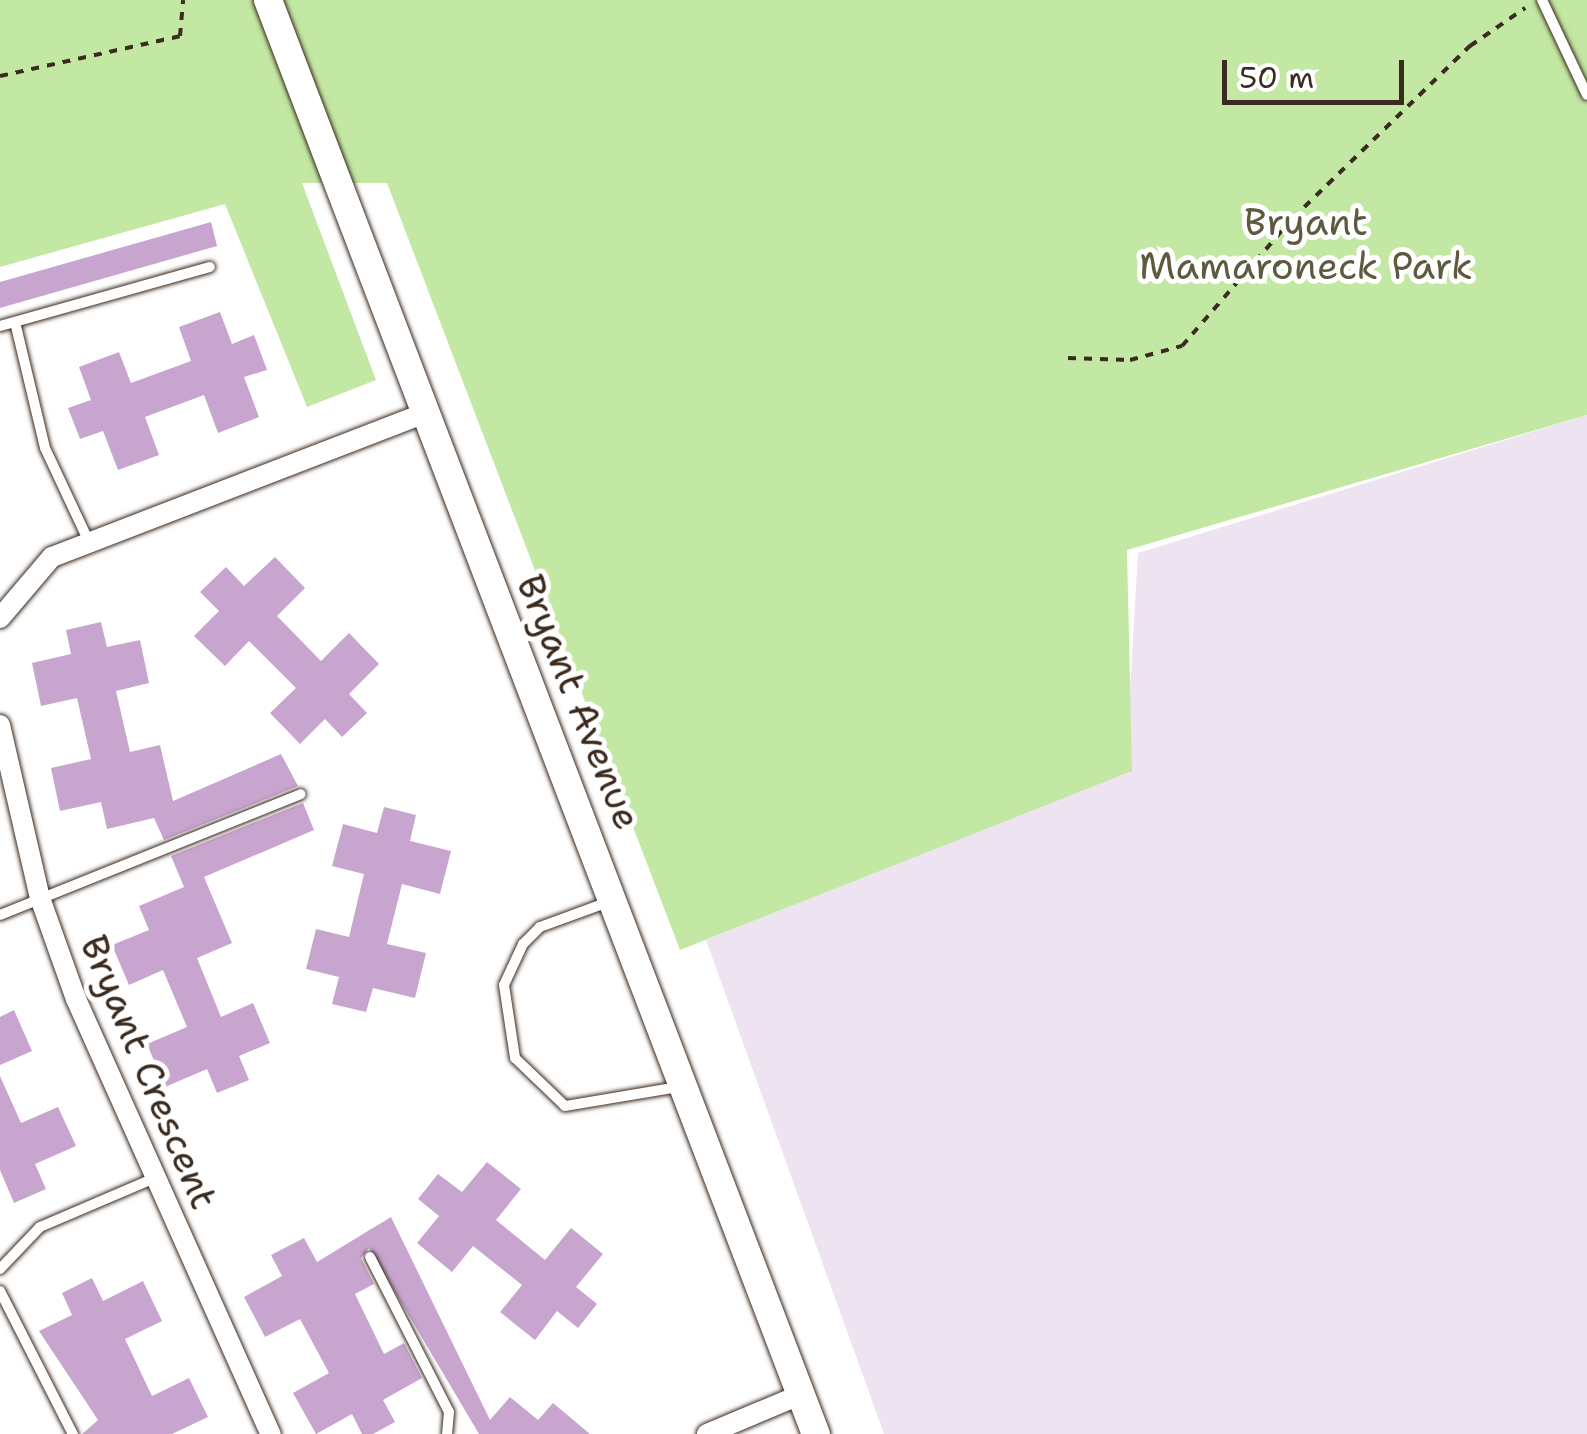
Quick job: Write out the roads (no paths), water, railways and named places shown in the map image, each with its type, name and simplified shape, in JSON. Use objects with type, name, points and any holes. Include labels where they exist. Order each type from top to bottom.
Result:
[{"type":"street","name":"Bryant Avenue","points":[[268,0],[617,900],[816,1434]]},
{"type":"street","points":[[0,618],[24,580],[89,542],[425,413]]},
{"type":"street","name":"Bryant Crescent","points":[[0,724],[40,898],[154,1178],[271,1434]]},
{"type":"street","points":[[706,1434],[800,1395]]},
{"type":"lane","points":[[1540,0],[1587,96]]},
{"type":"lane","points":[[0,326],[210,267]]},
{"type":"lane","points":[[15,322],[45,448],[89,542]]},
{"type":"lane","points":[[0,916],[302,794]]},
{"type":"lane","points":[[617,900],[540,928],[523,944],[504,985],[515,1058],[546,1097],[583,1109],[686,1085]]},
{"type":"lane","points":[[0,1269],[40,1227],[154,1178]]},
{"type":"lane","points":[[370,1257],[449,1412],[446,1434]]},
{"type":"lane","points":[[0,1292],[73,1434]]},
{"type":"park label","name":"Bryant Mamaroneck Park","points":[[1306,244]]}]
